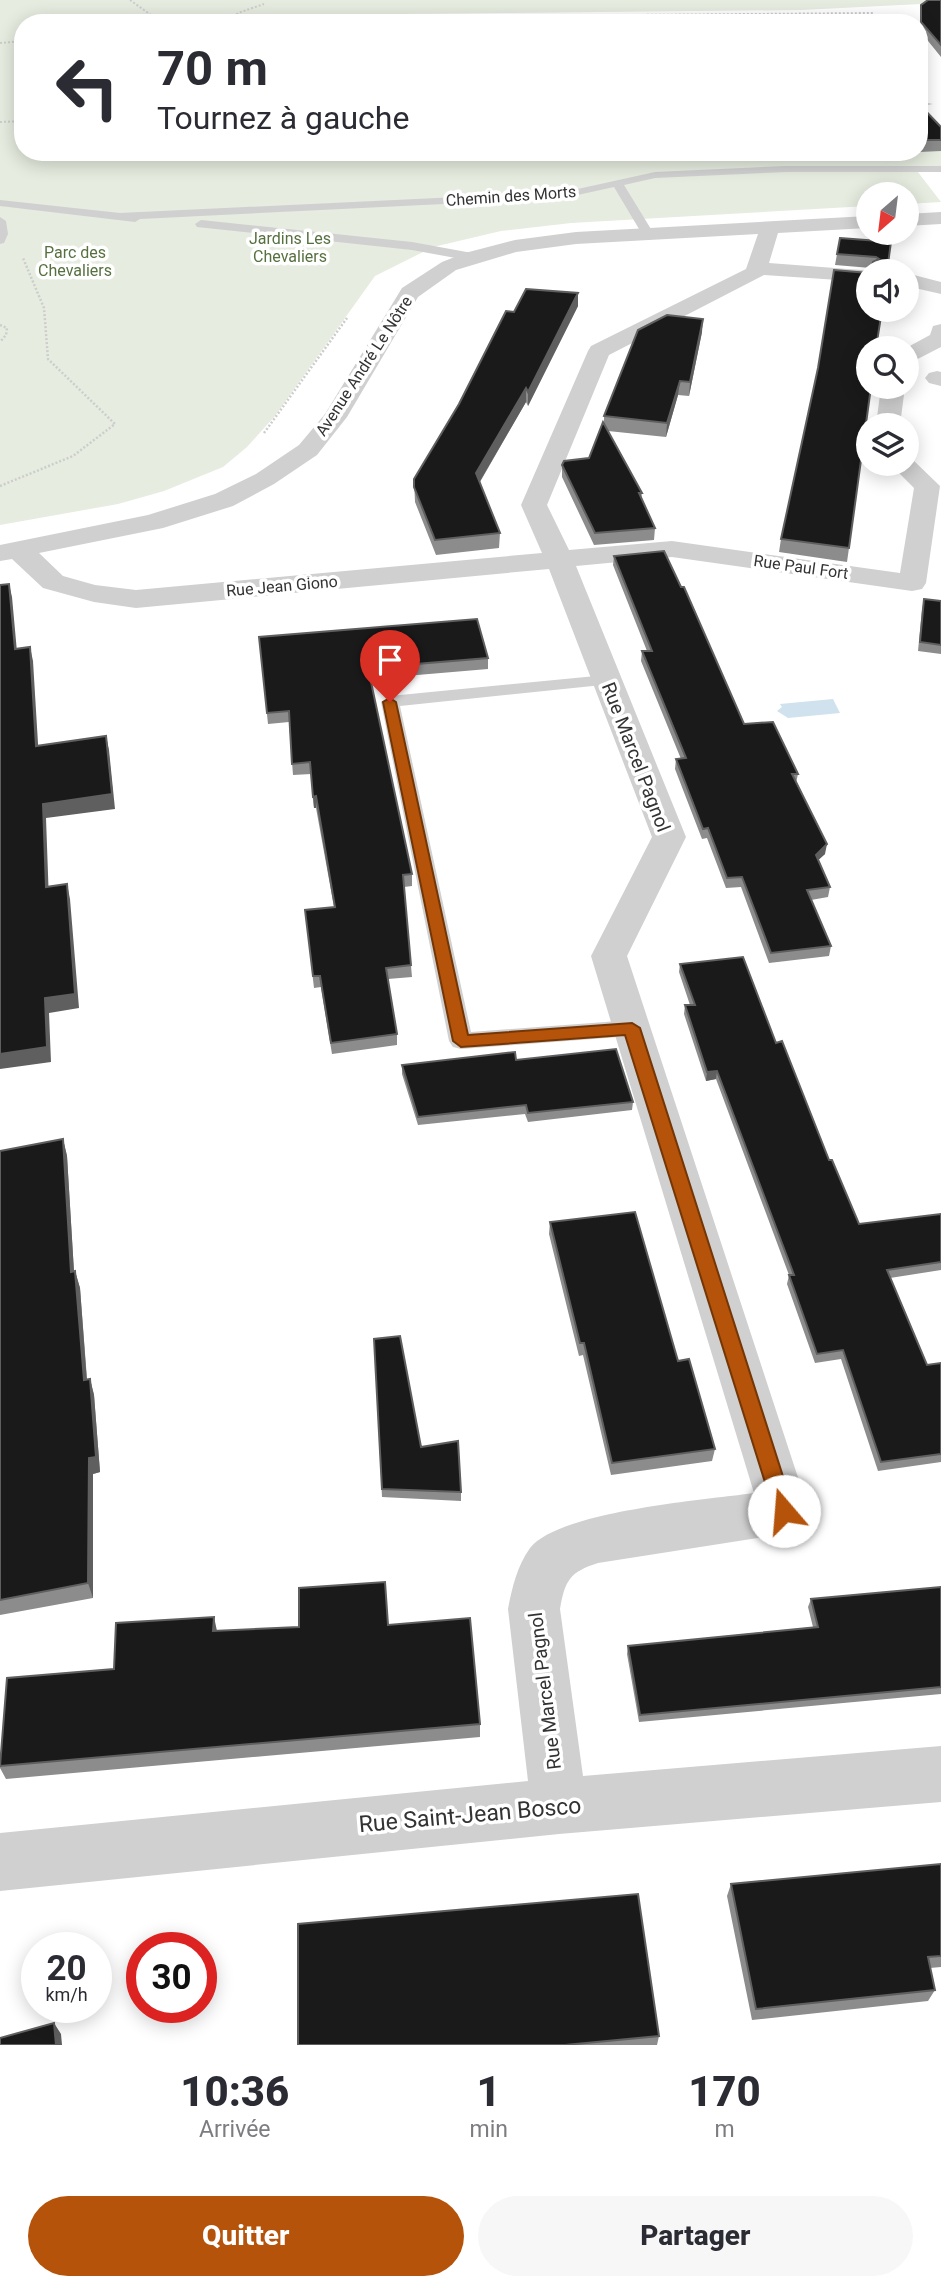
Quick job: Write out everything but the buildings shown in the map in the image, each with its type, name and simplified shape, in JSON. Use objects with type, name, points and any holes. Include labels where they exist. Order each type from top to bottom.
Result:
[{"type":"street","points":[[919,219],[941,218]]},
{"type":"street","name":"Avenue André Le Nôtre","points":[[10,551],[153,522],[224,500],[265,479],[308,450],[335,417],[410,293],[449,266],[472,257],[515,246],[576,238],[856,223]]},
{"type":"street","points":[[770,228],[757,268],[856,275]]},
{"type":"street","name":"Rue Marcel Pagnol","points":[[559,1806],[534,1609],[539,1582],[549,1564],[566,1550],[598,1540],[784,1511],[609,957],[669,837],[534,505],[599,351],[755,273],[757,268]]},
{"type":"street","points":[[919,282],[941,288]]},
{"type":"street","points":[[919,351],[941,338],[941,331]]},
{"type":"street","name":"Rue Paul Fort","points":[[559,561],[671,549],[912,583],[927,486],[916,476]]},
{"type":"street","name":"Rue Jean Giono","points":[[10,551],[53,582],[94,593],[136,599],[559,561]]},
{"type":"street","name":"Rue Saint-Jean Bosco","points":[[0,1862],[559,1806],[941,1774]]},
{"type":"lane","name":"Chemin des Morts","points":[[122,216],[329,222],[564,195],[655,175],[941,169]]},
{"type":"lane","points":[[617,182],[648,234]]},
{"type":"lane","points":[[0,203],[122,216],[329,222],[426,248],[472,257]]},
{"type":"lane","points":[[0,221],[0,240]]},
{"type":"lane","points":[[606,680],[390,702],[461,1041],[632,1028]]},
{"type":"path","points":[[130,0],[150,14]]},
{"type":"path","points":[[237,14],[264,4]]},
{"type":"path","points":[[752,14],[873,13]]},
{"type":"path","points":[[0,486],[11,478],[57,462],[91,445],[115,424],[48,359],[44,308],[22,258],[23,248]]},
{"type":"path","points":[[0,325],[6,328],[6,335],[0,342]]},
{"type":"green space","points":[[0,0],[941,0],[941,3],[801,10],[14,14],[14,161],[928,161],[928,123],[941,134],[941,166],[914,167],[941,202],[919,203],[919,182],[856,182],[856,207],[571,223],[501,231],[433,247],[375,276],[275,416],[247,447],[223,467],[164,491],[118,504],[0,525]]},
{"type":"water","points":[[833,699],[840,713],[788,718],[777,711],[782,707],[780,704]]},
{"type":"route","points":[[390,702],[461,1041],[632,1028],[784,1511]]},
{"type":"park label","name":"Jardins Les Chevaliers","points":[[290,247]]},
{"type":"park label","name":"Parc des Chevaliers","points":[[75,261]]}]
